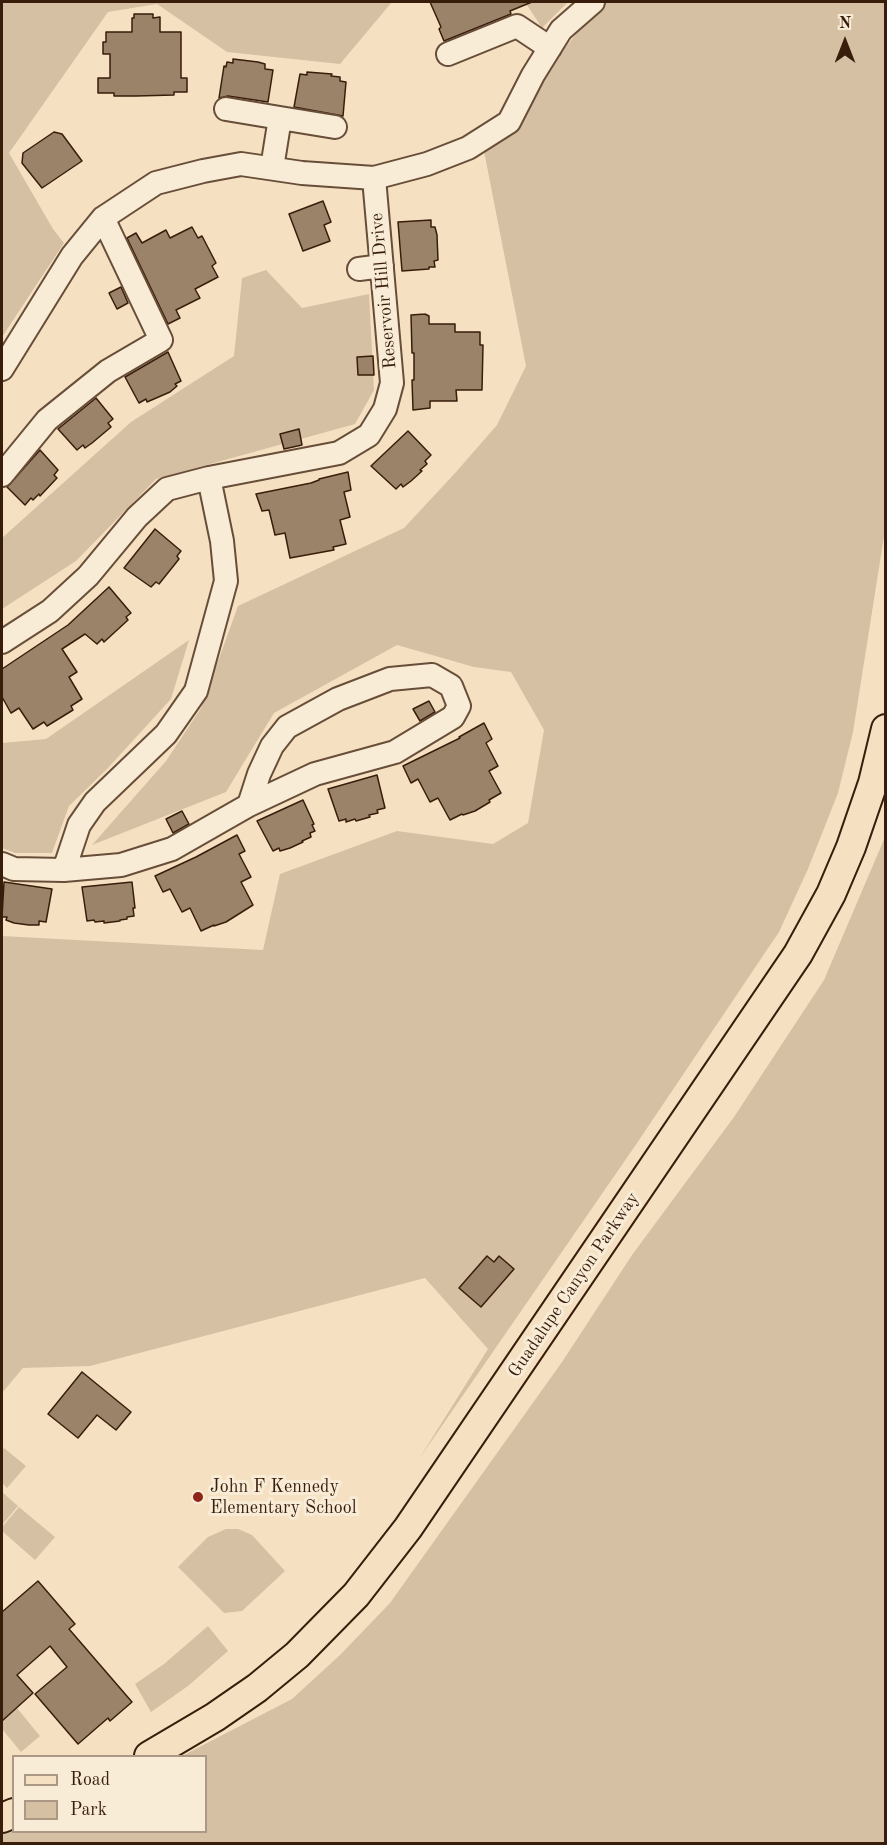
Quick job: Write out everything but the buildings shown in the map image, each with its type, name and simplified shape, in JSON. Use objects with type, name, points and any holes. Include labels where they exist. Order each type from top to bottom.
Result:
[{"type":"main road","name":"Guadalupe Canyon Parkway","points":[[151,1755],[229,1708],[257,1688],[303,1649],[356,1595],[408,1528],[798,954],[831,894],[851,847],[873,783],[885,729]]},
{"type":"street","points":[[2,369],[72,256],[104,218],[156,183],[241,164],[263,172],[374,178],[427,164],[468,148],[508,122],[561,30],[593,2]]},
{"type":"street","points":[[448,54],[517,26],[550,48]]},
{"type":"street","points":[[226,109],[335,127]]},
{"type":"street","points":[[263,172],[280,118]]},
{"type":"street","name":"Reservoir Hill Drive","points":[[2,642],[50,610],[88,576],[137,517],[167,489],[209,478],[339,453],[369,435],[385,409],[392,383],[374,178]]},
{"type":"street","points":[[2,475],[47,420],[108,371],[161,340],[104,218]]},
{"type":"street","points":[[359,269],[382,266]]},
{"type":"street","points":[[64,870],[79,825],[95,802],[166,734],[196,691],[226,581],[222,541],[209,478]]},
{"type":"street","points":[[2,864],[14,869],[64,870],[121,865],[172,849],[249,805],[315,774],[395,752],[453,717],[459,706],[451,686],[432,675],[390,679],[338,699],[287,727],[272,746],[259,774],[249,805]]},
{"type":"green space","points":[[2,2],[392,2],[340,64],[227,52],[157,4],[108,12],[9,153],[53,229],[64,243],[2,337]]},
{"type":"green space","points":[[525,2],[568,2],[542,28]]},
{"type":"green space","points":[[607,2],[885,2],[885,530],[853,732],[838,793],[808,869],[779,932],[635,1146],[419,1459],[488,1349],[425,1278],[90,1366],[23,1368],[2,1393],[2,936],[263,950],[280,874],[397,831],[493,844],[528,823],[544,730],[511,672],[474,667],[397,645],[274,713],[226,792],[92,845],[166,761],[201,708],[238,606],[404,528],[497,425],[526,366],[484,151],[595,10]]},
{"type":"green space","points":[[266,270],[302,308],[369,294],[374,390],[355,424],[156,479],[76,561],[2,609],[2,538],[131,422],[234,356],[242,278]]},
{"type":"green space","points":[[189,640],[171,699],[107,769],[69,806],[52,853],[15,853],[2,848],[2,743],[46,739]]},
{"type":"green space","points":[[885,837],[885,1843],[2,1844],[2,1830],[12,1825],[12,1833],[207,1833],[207,1755],[184,1755],[292,1699],[340,1655],[390,1603],[562,1362],[632,1255],[734,1117],[824,980]]},
{"type":"green space","points":[[4,1448],[26,1466],[7,1488],[2,1483],[2,1451]]},
{"type":"green space","points":[[2,1492],[18,1506],[2,1525]]},
{"type":"green space","points":[[19,1507],[55,1537],[35,1560],[2,1531],[2,1527]]},
{"type":"green space","points":[[226,1529],[238,1529],[252,1535],[285,1571],[242,1611],[224,1613],[178,1567],[208,1537]]},
{"type":"green space","points":[[208,1626],[228,1651],[188,1686],[151,1712],[135,1684],[164,1664]]},
{"type":"green space","points":[[17,1708],[40,1736],[21,1752],[2,1729],[2,1721]]},
{"type":"place","name":"John F Kennedy Elementary School","points":[[198,1497]]}]
